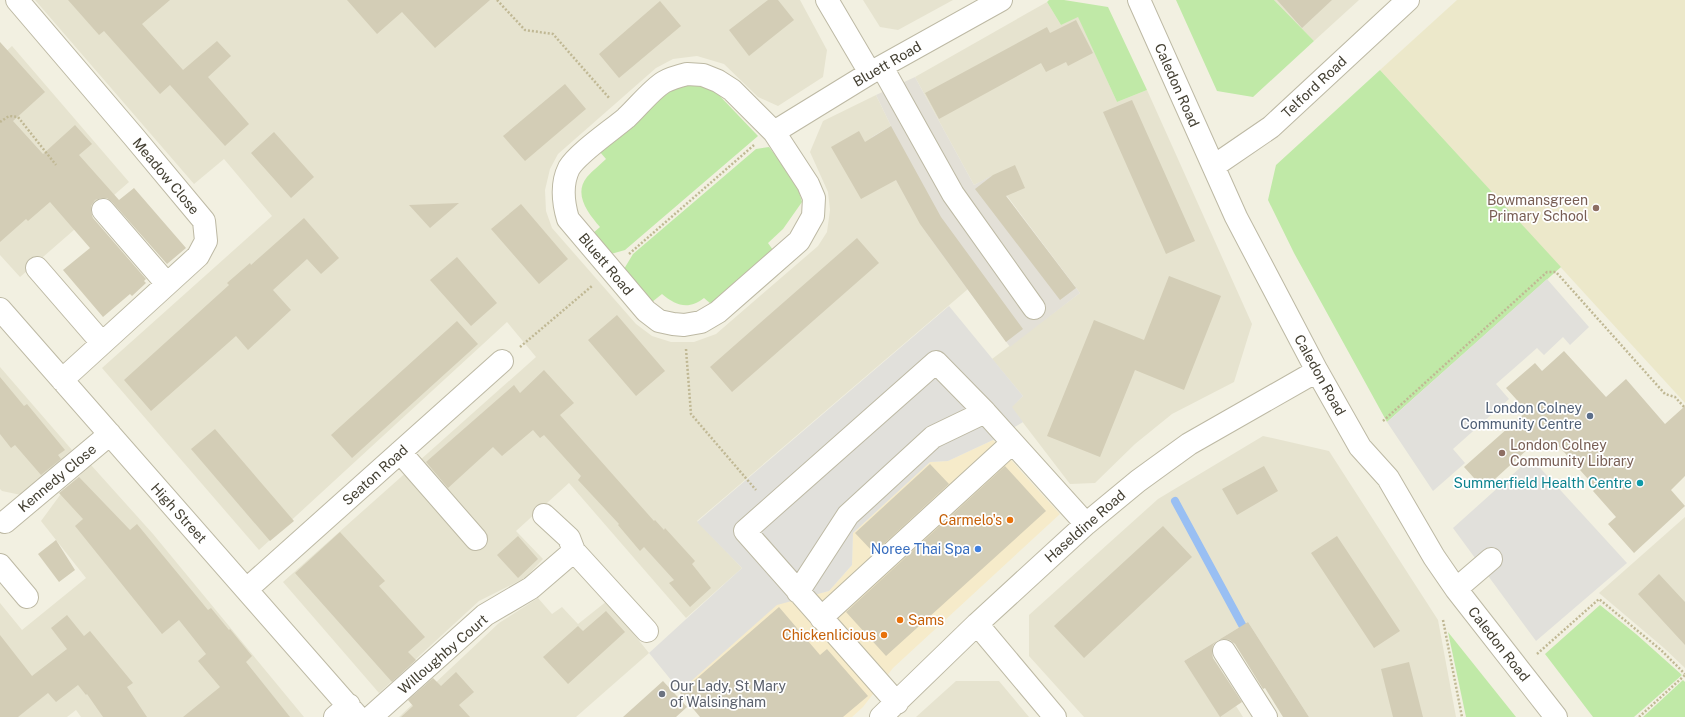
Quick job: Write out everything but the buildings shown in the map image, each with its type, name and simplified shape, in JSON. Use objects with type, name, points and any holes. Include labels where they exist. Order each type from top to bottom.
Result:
[{"type":"street","name":"Meadow Close","points":[[16,0],[204,221],[206,241],[198,256],[62,380]]},
{"type":"street","points":[[827,0],[876,70],[953,194],[1034,308]]},
{"type":"street","name":"Bluett Road","points":[[774,132],[876,70],[1001,0]]},
{"type":"street","name":"Caledon Road","points":[[1139,0],[1236,217],[1317,371],[1360,447],[1388,478],[1434,557],[1456,589],[1556,717]]},
{"type":"street","name":"Telford Road","points":[[1214,166],[1271,127],[1408,0]]},
{"type":"street","name":"Bluett Road","points":[[687,74],[703,75],[718,81],[732,90],[774,132],[808,184],[814,198],[813,216],[807,230],[799,241],[718,312],[701,322],[684,325],[673,324],[659,320],[646,311],[568,219],[564,206],[563,193],[569,168],[579,157],[626,118],[663,83],[687,74]]},
{"type":"street","points":[[104,210],[167,284]]},
{"type":"street","points":[[37,268],[102,343]]},
{"type":"street","name":"High Street","points":[[0,310],[247,589],[347,713]]},
{"type":"street","name":"Seaton Road","points":[[247,589],[502,361]]},
{"type":"street","points":[[889,710],[821,618],[745,532],[936,362],[985,412],[1086,524]]},
{"type":"street","name":"Haseldine Road","points":[[889,710],[977,624],[1086,524],[1138,480],[1189,444],[1317,371]]},
{"type":"street","points":[[798,592],[848,515],[934,437],[985,412]]},
{"type":"street","name":"Kennedy Close","points":[[2,526],[110,434]]},
{"type":"street","points":[[821,618],[1012,443]]},
{"type":"street","points":[[400,452],[476,539]]},
{"type":"street","points":[[544,515],[569,538],[574,551],[647,631]]},
{"type":"street","name":"Willoughby Court","points":[[372,717],[485,615],[531,588],[574,551]]},
{"type":"street","points":[[1456,589],[1491,559]]},
{"type":"street","points":[[0,565],[27,598]]},
{"type":"street","points":[[977,624],[1055,717]]},
{"type":"street","points":[[1224,651],[1266,717]]},
{"type":"path","points":[[497,0],[525,30],[553,34],[626,118]]},
{"type":"path","points":[[0,122],[9,116],[18,117],[56,165]]},
{"type":"path","points":[[502,361],[611,270],[752,146],[774,132]]},
{"type":"path","points":[[1383,421],[1547,272],[1556,272],[1666,394],[1675,397],[1685,408]]},
{"type":"path","points":[[684,325],[691,414],[771,509]]},
{"type":"path","points":[[1518,670],[1598,599],[1662,650],[1685,675],[1639,717]]},
{"type":"path","points":[[1443,620],[1462,717]]},
{"type":"shaded area","points":[[35,0],[800,0],[827,50],[823,77],[778,106],[758,97],[724,64],[697,56],[673,59],[656,68],[558,154],[550,169],[545,190],[546,211],[552,228],[636,324],[652,336],[671,342],[694,342],[716,334],[818,246],[827,232],[830,210],[828,192],[810,152],[823,121],[876,95],[891,126],[872,137],[968,289],[697,521],[742,568],[686,618],[569,483],[516,531],[543,559],[525,578],[479,601],[379,693],[283,582],[536,357],[507,322],[259,550],[102,368],[272,216],[224,159],[194,184]]},
{"type":"shaded area","points":[[863,0],[953,0],[898,30],[880,27]]},
{"type":"shaded area","points":[[1274,0],[1359,0],[1314,41]]},
{"type":"shaded area","name":"Bowmansgreen Primary School","points":[[1457,0],[1685,0],[1685,403],[1380,70]]},
{"type":"shaded area","points":[[1047,2],[1061,25],[1078,16],[1117,102],[1147,90],[1252,324],[1234,382],[1172,414],[1135,444],[1095,483],[1070,484],[1011,407],[1023,396],[992,359],[1080,293],[992,176],[974,185],[915,77]]},
{"type":"shaded area","points":[[12,46],[129,182],[20,277],[0,255],[0,57]]},
{"type":"shaded area","points":[[915,77],[974,185],[991,176],[1080,293],[1010,347],[927,234],[872,137],[891,126],[876,95]]},
{"type":"shaded area","points":[[1547,279],[1589,327],[1570,345],[1563,337],[1544,355],[1537,348],[1496,384],[1509,399],[1453,449],[1465,463],[1433,491],[1387,422]]},
{"type":"shaded area","points":[[949,306],[1023,396],[1012,407],[1023,422],[993,440],[948,461],[930,462],[853,533],[852,565],[829,591],[777,605],[680,691],[649,653],[742,568],[697,522]]},
{"type":"shaded area","points":[[0,367],[72,450],[21,495],[2,491],[0,489]]},
{"type":"shaded area","points":[[1263,436],[1329,451],[1438,620],[1456,717],[1309,717],[1248,622],[1184,661],[1220,716],[1236,706],[1243,717],[1084,717],[1029,656],[1029,615],[1158,499]]},
{"type":"shaded area","points":[[993,440],[1060,514],[893,668],[863,707],[852,717],[702,717],[680,691],[777,604],[829,591],[852,565],[853,533],[930,462],[948,461]]},
{"type":"shaded area","points":[[1531,458],[1627,563],[1536,641],[1453,528]]},
{"type":"shaded area","points":[[91,465],[153,534],[304,717],[81,717],[76,710],[67,717],[0,717],[0,603],[22,630],[86,578],[41,521],[63,491]]},
{"type":"shaded area","points":[[1685,517],[1685,668],[1664,648],[1599,593]]},
{"type":"shaded area","points":[[538,598],[552,614],[562,607],[578,624],[607,601],[649,653],[576,717],[399,717],[499,623]]},
{"type":"shaded area","points":[[956,681],[999,681],[1029,717],[916,717]]},
{"type":"green space","points":[[1049,0],[1064,0],[1108,7],[1147,90],[1117,102],[1078,17],[1061,25],[1047,2]]},
{"type":"green space","points":[[1176,0],[1274,0],[1314,41],[1253,97],[1217,91]]},
{"type":"green space","points":[[1380,70],[1561,267],[1387,422],[1294,253],[1268,200],[1276,165]]},
{"type":"green space","points":[[683,85],[706,86],[717,93],[758,136],[625,250],[611,254],[592,234],[600,227],[587,210],[584,203],[581,190],[583,183],[589,174],[606,159],[600,152],[669,92]]},
{"type":"green space","points":[[769,147],[796,182],[802,202],[783,229],[768,243],[773,250],[711,304],[704,298],[693,304],[677,304],[662,294],[652,302],[624,269],[633,254],[756,149]]},
{"type":"green space","points":[[1600,605],[1636,634],[1682,675],[1634,717],[1593,717],[1545,654]]},
{"type":"green space","points":[[1448,632],[1516,717],[1466,717]]},
{"type":"green space","points":[[1683,680],[1685,682],[1685,717],[1643,717]]},
{"type":"waterway","points":[[1175,501],[1247,634]]},
{"type":"place","name":"Bowmansgreen Primary School","points":[[1596,208]]},
{"type":"place","name":"London Colney Community Centre","points":[[1590,416]]},
{"type":"place","name":"London Colney Community Library","points":[[1502,453]]},
{"type":"place","name":"Summerfield Health Centre","points":[[1640,483]]},
{"type":"place","name":"Carmelo's","points":[[1010,520]]},
{"type":"place","name":"Noree Thai Spa","points":[[978,549]]},
{"type":"place","name":"Sams","points":[[900,620]]},
{"type":"place","name":"Chickenlicious","points":[[884,635]]},
{"type":"place","name":"Our Lady, St Mary of Walsingham","points":[[662,694]]}]
